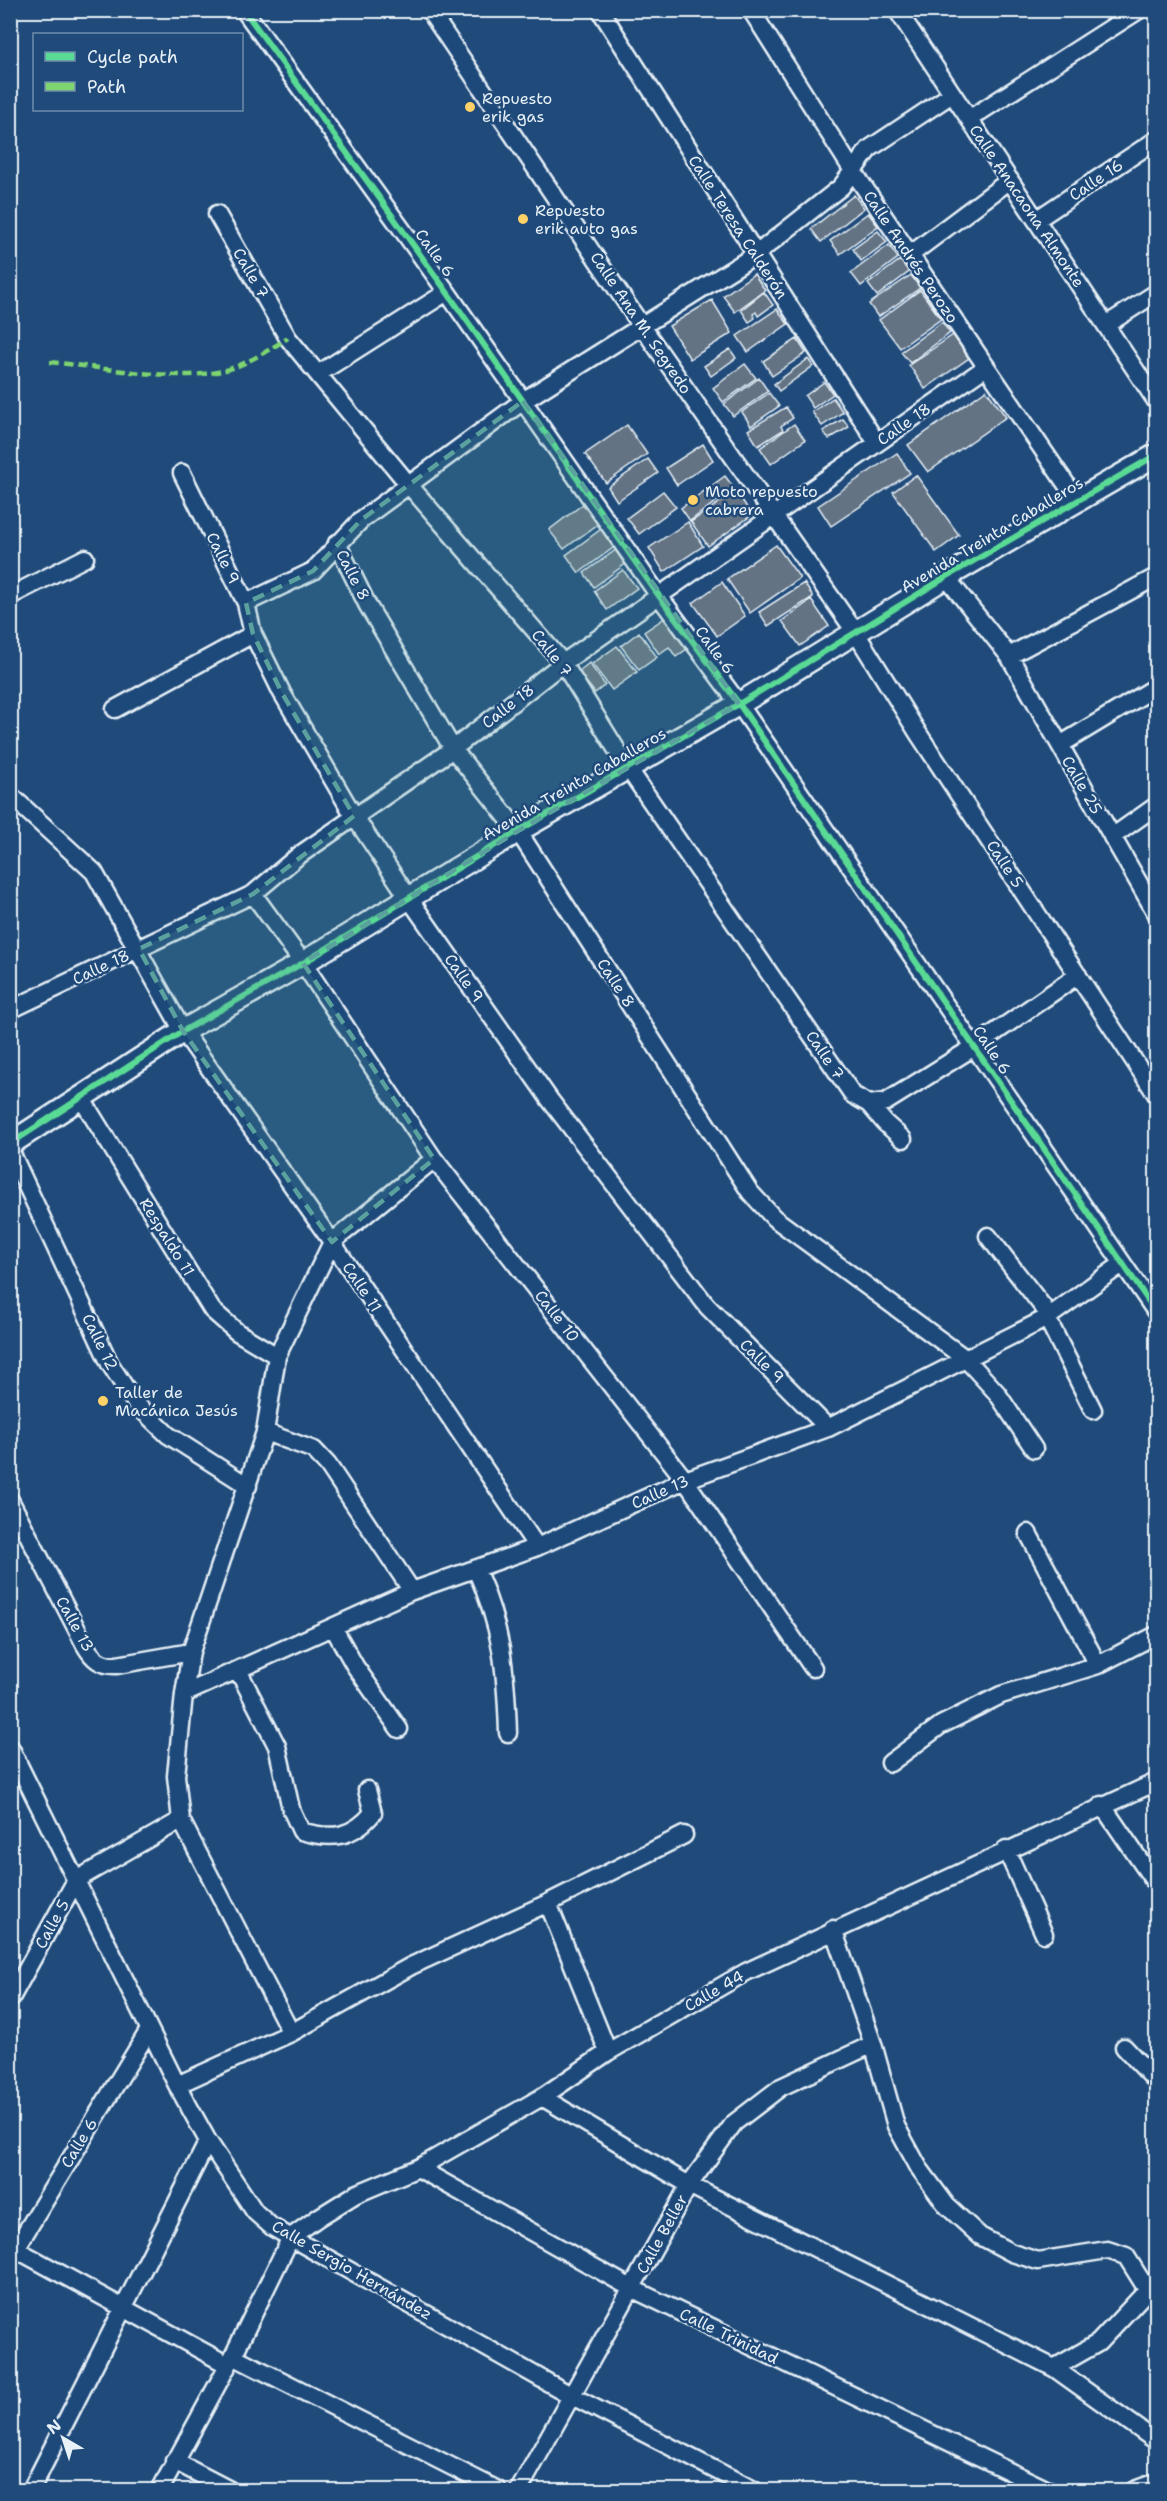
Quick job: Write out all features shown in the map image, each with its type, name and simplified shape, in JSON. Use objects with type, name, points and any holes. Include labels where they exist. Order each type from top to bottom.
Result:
[{"type":"street","name":"Calle 6","points":[[244,10],[447,292],[659,596],[739,704],[1156,1312]]},
{"type":"street","name":"Calle Ana M. Segredo","points":[[429,10],[641,325],[856,633]]},
{"type":"street","name":"Calle Teresa Calderón","points":[[600,10],[754,255],[877,443]]},
{"type":"street","name":"Calle Andrés Perozo","points":[[750,10],[853,171],[1077,500]]},
{"type":"street","points":[[969,119],[1139,10]]},
{"type":"street","name":"Calle Anacaona Almonte","points":[[902,12],[969,119],[1156,400]]},
{"type":"street","points":[[246,603],[313,570],[328,557],[337,543],[361,520],[523,400],[754,255],[841,187],[869,149],[952,93]]},
{"type":"street","name":"Calle 16","points":[[1036,220],[1156,140]]},
{"type":"street","points":[[910,255],[1010,180]]},
{"type":"street","name":"Calle 7","points":[[217,214],[288,338],[409,485],[563,663],[628,768],[853,1095],[869,1104],[903,1139]]},
{"type":"street","points":[[318,374],[447,292]]},
{"type":"street","points":[[1106,325],[1156,293]]},
{"type":"street","name":"Calle 18","points":[[10,1010],[253,894],[298,856],[453,749],[563,663],[986,368]]},
{"type":"street","name":"Avenida Treinta Caballeros","points":[[10,1144],[80,1096],[183,1031],[303,963],[518,831],[739,704],[946,577],[1156,455]]},
{"type":"street","name":"Calle 9","points":[[182,473],[246,603],[253,634],[282,693],[354,816],[408,897],[550,1100],[707,1306],[828,1428]]},
{"type":"street","name":"Calle 8","points":[[337,543],[368,606],[453,749],[518,831],[760,1205],[774,1218],[966,1359],[997,1393],[1034,1449]]},
{"type":"street","points":[[10,596],[85,558]]},
{"type":"street","name":"Calle 25","points":[[946,577],[1009,656],[1156,912]]},
{"type":"street","points":[[1009,656],[1156,577]]},
{"type":"street","name":"Calle 5","points":[[856,633],[918,733],[1156,1094]]},
{"type":"street","points":[[116,709],[253,634]]},
{"type":"street","points":[[1060,745],[1156,687]]},
{"type":"street","name":"Calle 11","points":[[10,795],[94,872],[183,1031],[332,1242],[537,1547]]},
{"type":"street","points":[[1112,837],[1156,807]]},
{"type":"street","name":"Calle 10","points":[[253,894],[303,963],[434,1159],[685,1480],[813,1668]]},
{"type":"street","points":[[869,1104],[886,1102],[974,1047],[1078,975]]},
{"type":"street","name":"Respaldo 11","points":[[80,1096],[212,1310],[237,1332],[277,1356]]},
{"type":"street","name":"Calle 12","points":[[10,1150],[110,1364],[128,1394],[168,1435],[248,1486]]},
{"type":"street","points":[[291,2033],[181,1820],[176,1776],[184,1694],[191,1652],[265,1432],[277,1356],[332,1242],[434,1159]]},
{"type":"street","points":[[988,1236],[1049,1317],[1093,1410]]},
{"type":"street","name":"Calle 13","points":[[184,1694],[412,1591],[537,1547],[685,1480],[828,1428],[1049,1317],[1122,1264]]},
{"type":"street","points":[[265,1432],[314,1450],[328,1465],[412,1591]]},
{"type":"street","name":"Calle 13","points":[[10,1500],[85,1645],[98,1661],[107,1665],[117,1665],[191,1652]]},
{"type":"street","points":[[1028,1533],[1098,1665]]},
{"type":"street","points":[[476,1569],[500,1636],[506,1672],[508,1733]]},
{"type":"street","points":[[333,1627],[355,1666],[399,1729]]},
{"type":"street","points":[[890,1763],[941,1725],[1001,1695],[1098,1665],[1156,1635]]},
{"type":"street","points":[[238,1670],[277,1746],[291,1809],[301,1831],[317,1836],[346,1835],[361,1827],[373,1813],[367,1790]]},
{"type":"street","name":"Calle Sergio Hernández","points":[[10,1748],[177,2085],[208,2141],[255,2212],[272,2227],[572,2396],[754,2490]]},
{"type":"street","name":"Calle 44","points":[[291,2237],[356,2194],[418,2168],[542,2097],[608,2052],[746,1972],[833,1929],[1156,1782]]},
{"type":"street","points":[[1102,1805],[1156,1884]]},
{"type":"street","points":[[76,1880],[181,1820]]},
{"type":"street","points":[[177,2085],[291,2033],[411,1966],[549,1903],[684,1835]]},
{"type":"street","points":[[1006,1849],[1044,1934]]},
{"type":"street","name":"Calle 5","points":[[10,2000],[76,1880]]},
{"type":"street","points":[[549,1903],[608,2052]]},
{"type":"street","points":[[833,1929],[873,2044],[896,2126],[910,2151],[948,2206],[980,2236],[1012,2253],[1038,2261],[1107,2250],[1126,2256],[1153,2286],[1098,2343],[1054,2368]]},
{"type":"street","name":"Calle 6","points":[[12,2251],[149,2030]]},
{"type":"street","name":"Calle Beller","points":[[519,2490],[689,2185],[734,2122],[781,2087],[873,2044]]},
{"type":"street","points":[[1124,2047],[1156,2081]]},
{"type":"street","points":[[542,2097],[689,2185],[1054,2368],[1156,2441]]},
{"type":"street","points":[[31,2490],[126,2307],[208,2141]]},
{"type":"street","name":"Calle Trinidad","points":[[418,2168],[631,2288],[1048,2490]]},
{"type":"street","points":[[160,2490],[231,2360],[291,2237]]},
{"type":"street","points":[[12,2251],[498,2490]]},
{"type":"street","points":[[174,2461],[230,2490]]},
{"type":"street","points":[[1134,2490],[1156,2482]]},
{"type":"highlighted area","points":[[523,401],[739,704],[518,831],[303,963],[434,1159],[332,1242],[183,1031],[139,949],[253,894],[354,816],[282,693],[253,634],[246,603],[313,571],[361,520]]},
{"type":"building","points":[[854,195],[864,208],[821,242],[811,229]]},
{"type":"building","points":[[868,213],[878,226],[840,254],[830,241]]},
{"type":"building","points":[[878,231],[887,242],[861,261],[853,249]]},
{"type":"building","points":[[889,245],[898,258],[861,286],[851,273]]},
{"type":"building","points":[[900,260],[909,272],[877,296],[868,284]]},
{"type":"building","points":[[754,274],[765,290],[735,312],[723,296]]},
{"type":"building","points":[[911,275],[920,288],[878,317],[869,304]]},
{"type":"building","points":[[920,290],[941,319],[900,348],[879,320]]},
{"type":"building","points":[[764,292],[773,305],[758,316],[756,312],[753,314],[755,318],[749,322],[741,310]]},
{"type":"building","points":[[712,300],[732,333],[690,359],[669,326]]},
{"type":"building","points":[[777,309],[788,324],[748,352],[737,336]]},
{"type":"building","points":[[942,322],[950,333],[910,363],[901,352]]},
{"type":"building","points":[[953,335],[969,358],[925,389],[909,365]]},
{"type":"building","points":[[797,339],[806,353],[772,376],[763,361]]},
{"type":"building","points":[[730,349],[736,358],[711,376],[704,366]]},
{"type":"building","points":[[808,359],[813,366],[779,391],[774,384]]},
{"type":"building","points":[[745,364],[756,378],[723,402],[713,388]]},
{"type":"building","points":[[759,378],[768,391],[733,416],[724,404]]},
{"type":"building","points":[[824,382],[833,394],[813,408],[805,396]]},
{"type":"building","points":[[986,390],[1006,417],[928,472],[908,445]]},
{"type":"building","points":[[769,393],[779,406],[751,426],[742,412]]},
{"type":"building","points":[[833,398],[843,412],[822,426],[812,412]]},
{"type":"building","points":[[786,407],[793,418],[781,426],[783,430],[758,446],[748,430]]},
{"type":"building","points":[[843,419],[849,427],[829,439],[823,431]]},
{"type":"building","points":[[794,424],[805,440],[771,464],[760,448]]},
{"type":"building","points":[[627,425],[647,454],[606,483],[585,454]]},
{"type":"building","points":[[703,444],[713,460],[677,485],[666,468]]},
{"type":"building","points":[[897,453],[910,473],[831,526],[818,506]]},
{"type":"building","points":[[648,459],[658,473],[617,501],[608,487]]},
{"type":"building","points":[[916,475],[959,535],[936,552],[893,492]]},
{"type":"building","points":[[725,476],[734,488],[690,521],[681,508]]},
{"type":"building","points":[[663,491],[676,507],[639,534],[627,518]]},
{"type":"building","points":[[736,491],[752,515],[708,546],[691,522]]},
{"type":"building","points":[[587,501],[602,521],[564,549],[549,530]]},
{"type":"building","points":[[688,522],[703,546],[664,572],[649,548]]},
{"type":"building","points":[[604,527],[617,545],[579,573],[566,555]]},
{"type":"building","points":[[776,545],[800,578],[750,613],[727,579]]},
{"type":"building","points":[[617,549],[628,562],[594,587],[584,573]]},
{"type":"building","points":[[623,570],[637,588],[607,610],[594,591]]},
{"type":"building","points":[[722,582],[745,616],[717,636],[693,603]]},
{"type":"building","points":[[804,583],[813,597],[768,626],[759,612]]},
{"type":"building","points":[[811,600],[829,626],[800,646],[782,621]]},
{"type":"building","points":[[666,617],[688,648],[676,657],[669,647],[659,654],[644,632]]},
{"type":"building","points":[[639,632],[657,657],[639,670],[621,646]]},
{"type":"building","points":[[617,646],[637,672],[612,690],[592,664]]},
{"type":"building","points":[[589,663],[605,685],[595,693],[578,672]]},
{"type":"marked path","points":[[50,362],[160,374],[203,374],[239,365],[288,338]]},
{"type":"cycle path","points":[[244,10],[447,292],[659,596],[739,704],[1156,1312]]},
{"type":"cycle path","points":[[10,1144],[183,1031],[303,963],[518,831],[739,704],[946,577],[1156,455]]},
{"type":"place","name":"Repuesto erik gas","points":[[470,107]]},
{"type":"place","name":"Repuesto erik auto gas","points":[[523,219]]},
{"type":"place","name":"Moto repuesto cabrera","points":[[693,500]]},
{"type":"place","name":"Taller de Macánica Jesús","points":[[103,1401]]}]
